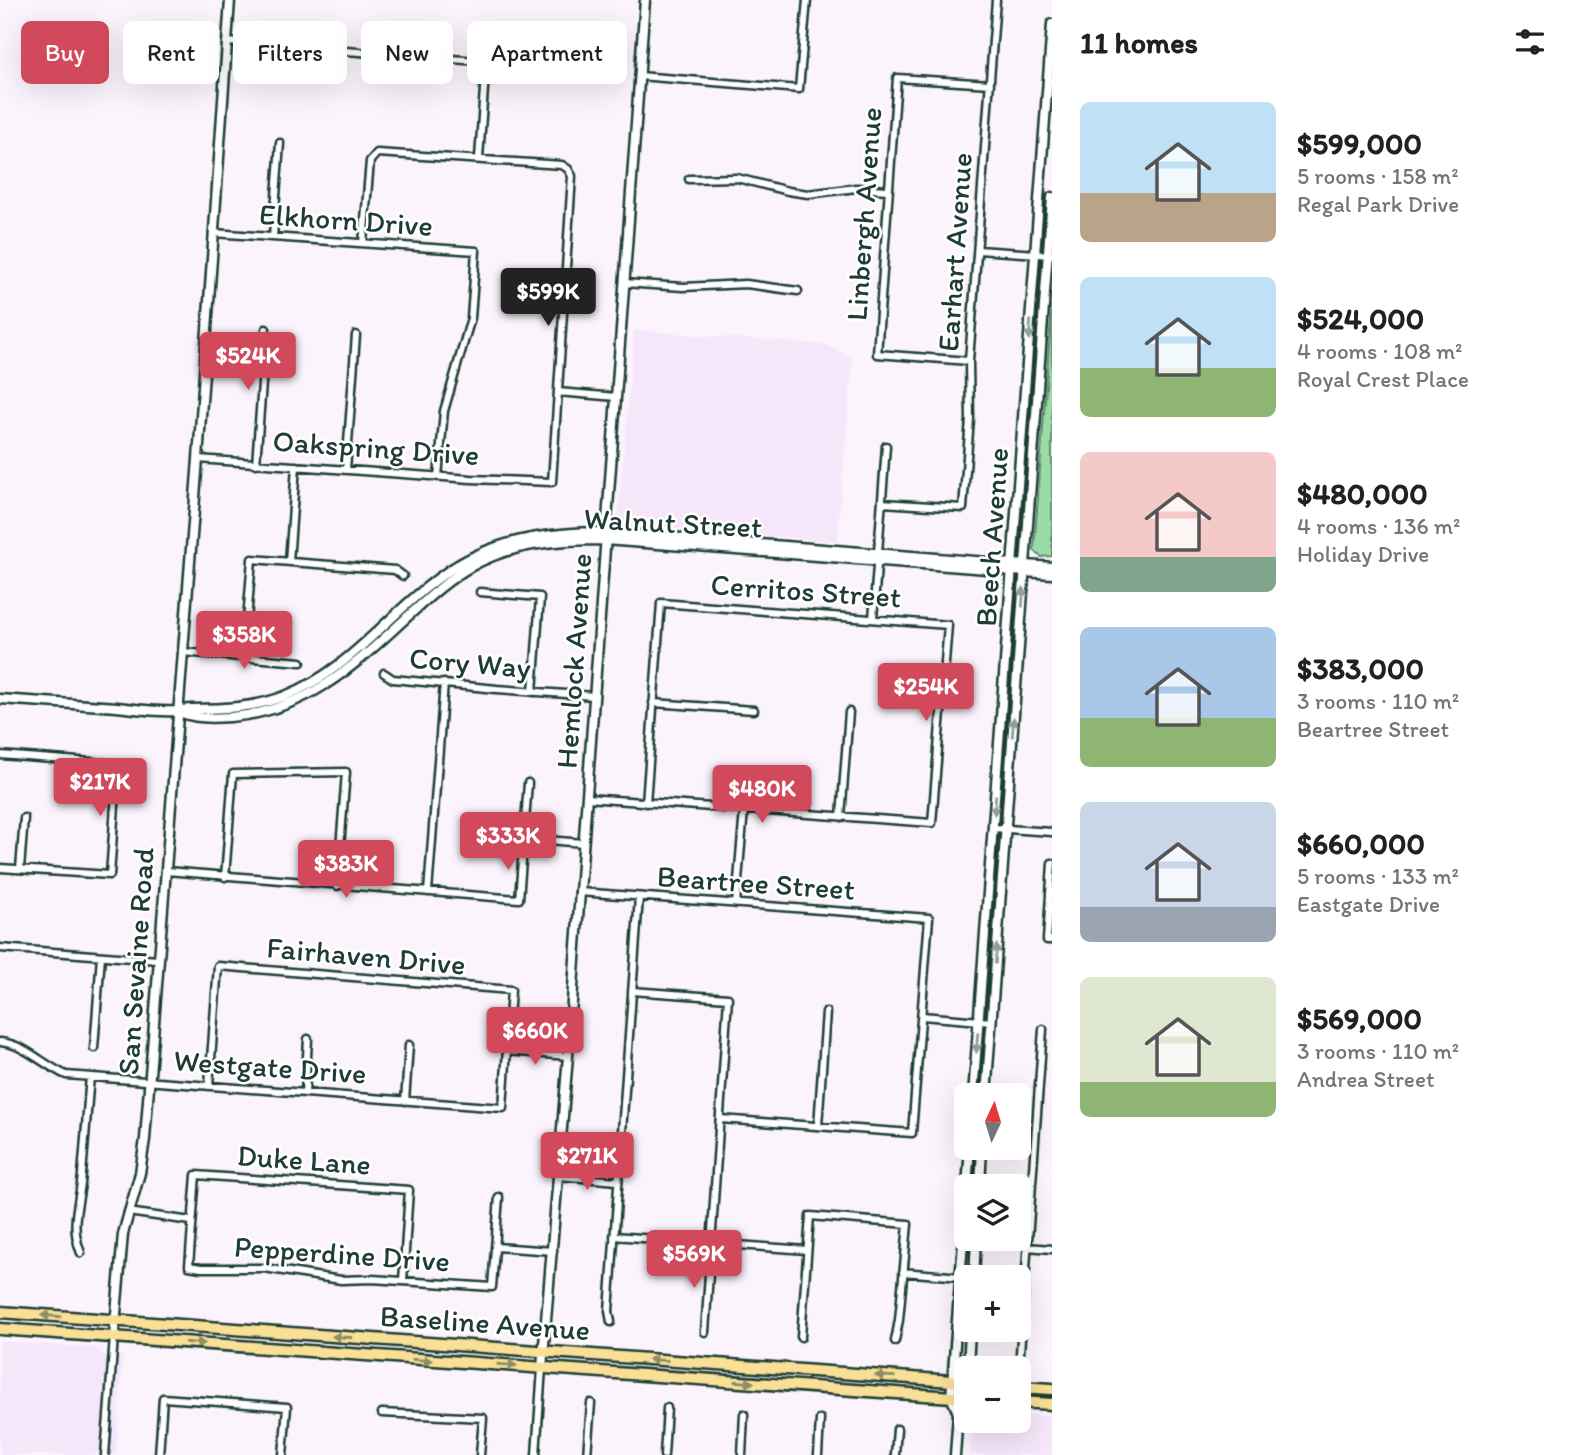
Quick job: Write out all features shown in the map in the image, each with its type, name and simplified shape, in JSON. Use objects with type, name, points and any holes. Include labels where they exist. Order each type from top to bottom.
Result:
[{"type":"main road","name":"Baseline Avenue","points":[[0,1312],[953,1381]]},
{"type":"main road","name":"Baseline Avenue","points":[[0,1329],[954,1397]]},
{"type":"main road","points":[[1031,1388],[1052,1389]]},
{"type":"main road","points":[[1031,1403],[1052,1404]]},
{"type":"street","name":"San Sevaine Road","points":[[114,1337],[120,1260],[145,1139],[198,459],[230,0]]},
{"type":"street","name":"Hemlock Avenue","points":[[542,1368],[568,1056],[645,0]]},
{"type":"street","points":[[639,76],[799,89],[807,0]]},
{"type":"street","name":"Earhart Avenue","points":[[882,503],[963,508],[970,419],[969,361],[996,0]]},
{"type":"street","name":"Beech Avenue","points":[[975,1083],[1052,24]]},
{"type":"street","points":[[227,42],[467,60]]},
{"type":"street","name":"Linbergh Avenue","points":[[969,361],[877,354],[888,190],[897,78],[990,85]]},
{"type":"street","points":[[479,158],[484,84]]},
{"type":"street","points":[[273,237],[280,143]]},
{"type":"street","points":[[363,243],[370,161],[381,152],[562,165],[572,176],[558,393],[617,397]]},
{"type":"street","points":[[689,179],[737,178],[808,194],[856,188],[888,190]]},
{"type":"street","name":"Beech Avenue","points":[[987,1083],[1050,255],[1052,197]]},
{"type":"street","name":"Elkhorn Drive","points":[[213,233],[476,251],[471,318],[444,411],[438,477]]},
{"type":"street","points":[[978,250],[1050,255]]},
{"type":"street","points":[[624,283],[683,287],[746,284],[798,290]]},
{"type":"street","points":[[256,464],[266,329]]},
{"type":"street","points":[[346,470],[356,335]]},
{"type":"street","name":"Oakspring Drive","points":[[198,459],[438,477],[552,482],[558,393]]},
{"type":"street","points":[[873,619],[886,446]]},
{"type":"street","points":[[289,562],[296,466]]},
{"type":"street","name":"Walnut Street","points":[[0,699],[177,711],[237,708],[282,698],[313,683],[351,657],[440,577],[457,566],[498,545],[535,536],[574,532],[1052,573]]},
{"type":"street","points":[[244,657],[252,559],[396,570],[403,576]]},
{"type":"street","name":"Walnut Street","points":[[1025,569],[1052,567]]},
{"type":"street","points":[[480,592],[540,597],[533,692]]},
{"type":"street","name":"Cerritos Street","points":[[653,703],[662,603],[948,625],[932,823],[841,817]]},
{"type":"street","points":[[182,652],[301,662]]},
{"type":"street","name":"Cory Way","points":[[384,673],[393,679],[594,696]]},
{"type":"street","points":[[428,892],[444,683]]},
{"type":"street","points":[[646,803],[653,703],[754,710]]},
{"type":"street","points":[[587,798],[841,817],[849,712]]},
{"type":"street","points":[[0,755],[118,764],[110,875],[0,868]]},
{"type":"street","points":[[225,877],[233,774],[346,772],[337,886]]},
{"type":"street","points":[[166,871],[519,899],[528,783]]},
{"type":"street","points":[[736,904],[744,810]]},
{"type":"street","points":[[20,869],[23,818]]},
{"type":"street","points":[[993,828],[1052,832]]},
{"type":"street","points":[[524,838],[583,842]]},
{"type":"street","points":[[1049,940],[1052,863]]},
{"type":"street","name":"Beartree Street","points":[[579,892],[929,918],[922,1016]]},
{"type":"street","points":[[611,1322],[609,1311],[639,897]]},
{"type":"street","points":[[0,948],[158,960]]},
{"type":"street","points":[[94,1048],[101,956]]},
{"type":"street","name":"Fairhaven Drive","points":[[209,1086],[218,966],[511,990],[507,1051]]},
{"type":"street","points":[[632,991],[728,998],[705,1332]]},
{"type":"street","points":[[817,1126],[826,1012]]},
{"type":"street","points":[[720,1119],[912,1133],[922,1016],[992,1022]]},
{"type":"street","points":[[1031,1184],[1042,1029]]},
{"type":"street","points":[[305,1093],[308,1039]]},
{"type":"street","name":"Westgate Drive","points":[[0,1042],[21,1048],[53,1069],[66,1074],[503,1108],[507,1051]]},
{"type":"street","points":[[405,1101],[409,1045]]},
{"type":"street","points":[[507,1051],[568,1056]]},
{"type":"street","points":[[81,1253],[74,1237],[90,1077]]},
{"type":"street","name":"Duke Lane","points":[[191,1221],[196,1175],[409,1190],[403,1281]]},
{"type":"street","points":[[558,1177],[618,1181]]},
{"type":"street","points":[[499,1197],[495,1247],[553,1251]]},
{"type":"street","points":[[128,1212],[191,1221]]},
{"type":"street","points":[[801,1337],[810,1216],[908,1224],[895,1341]]},
{"type":"street","name":"Pepperdine Drive","points":[[191,1221],[188,1265],[201,1268],[285,1270],[341,1280],[492,1287],[495,1247]]},
{"type":"street","points":[[614,1236],[807,1250]]},
{"type":"street","points":[[1031,1247],[1052,1249]]},
{"type":"street","points":[[1020,1353],[1027,1251]]},
{"type":"street","points":[[904,1272],[954,1276]]},
{"type":"street","points":[[105,1455],[114,1337]]},
{"type":"street","points":[[954,1404],[951,1397],[956,1342]]},
{"type":"street","points":[[536,1455],[542,1368]]},
{"type":"street","points":[[159,1455],[163,1398],[287,1407],[284,1455]]},
{"type":"street","points":[[587,1455],[591,1403]]},
{"type":"street","points":[[664,1455],[667,1408]]},
{"type":"street","points":[[382,1413],[483,1418],[480,1455]]},
{"type":"street","points":[[742,1455],[744,1414]]},
{"type":"street","points":[[818,1455],[820,1419]]},
{"type":"street","points":[[895,1455],[897,1429]]},
{"type":"street","points":[[955,1455],[957,1433]]},
{"type":"shaded area","points":[[634,330],[826,345],[853,358],[837,541],[624,525],[618,520]]},
{"type":"shaded area","points":[[0,1341],[97,1348],[104,1356],[123,1356],[116,1455],[0,1455]]},
{"type":"shaded area","points":[[1031,1415],[1052,1416],[1052,1455],[970,1455],[972,1433],[1031,1433]]},
{"type":"green space","points":[[1052,304],[1052,556],[1041,557],[1034,550]]}]
